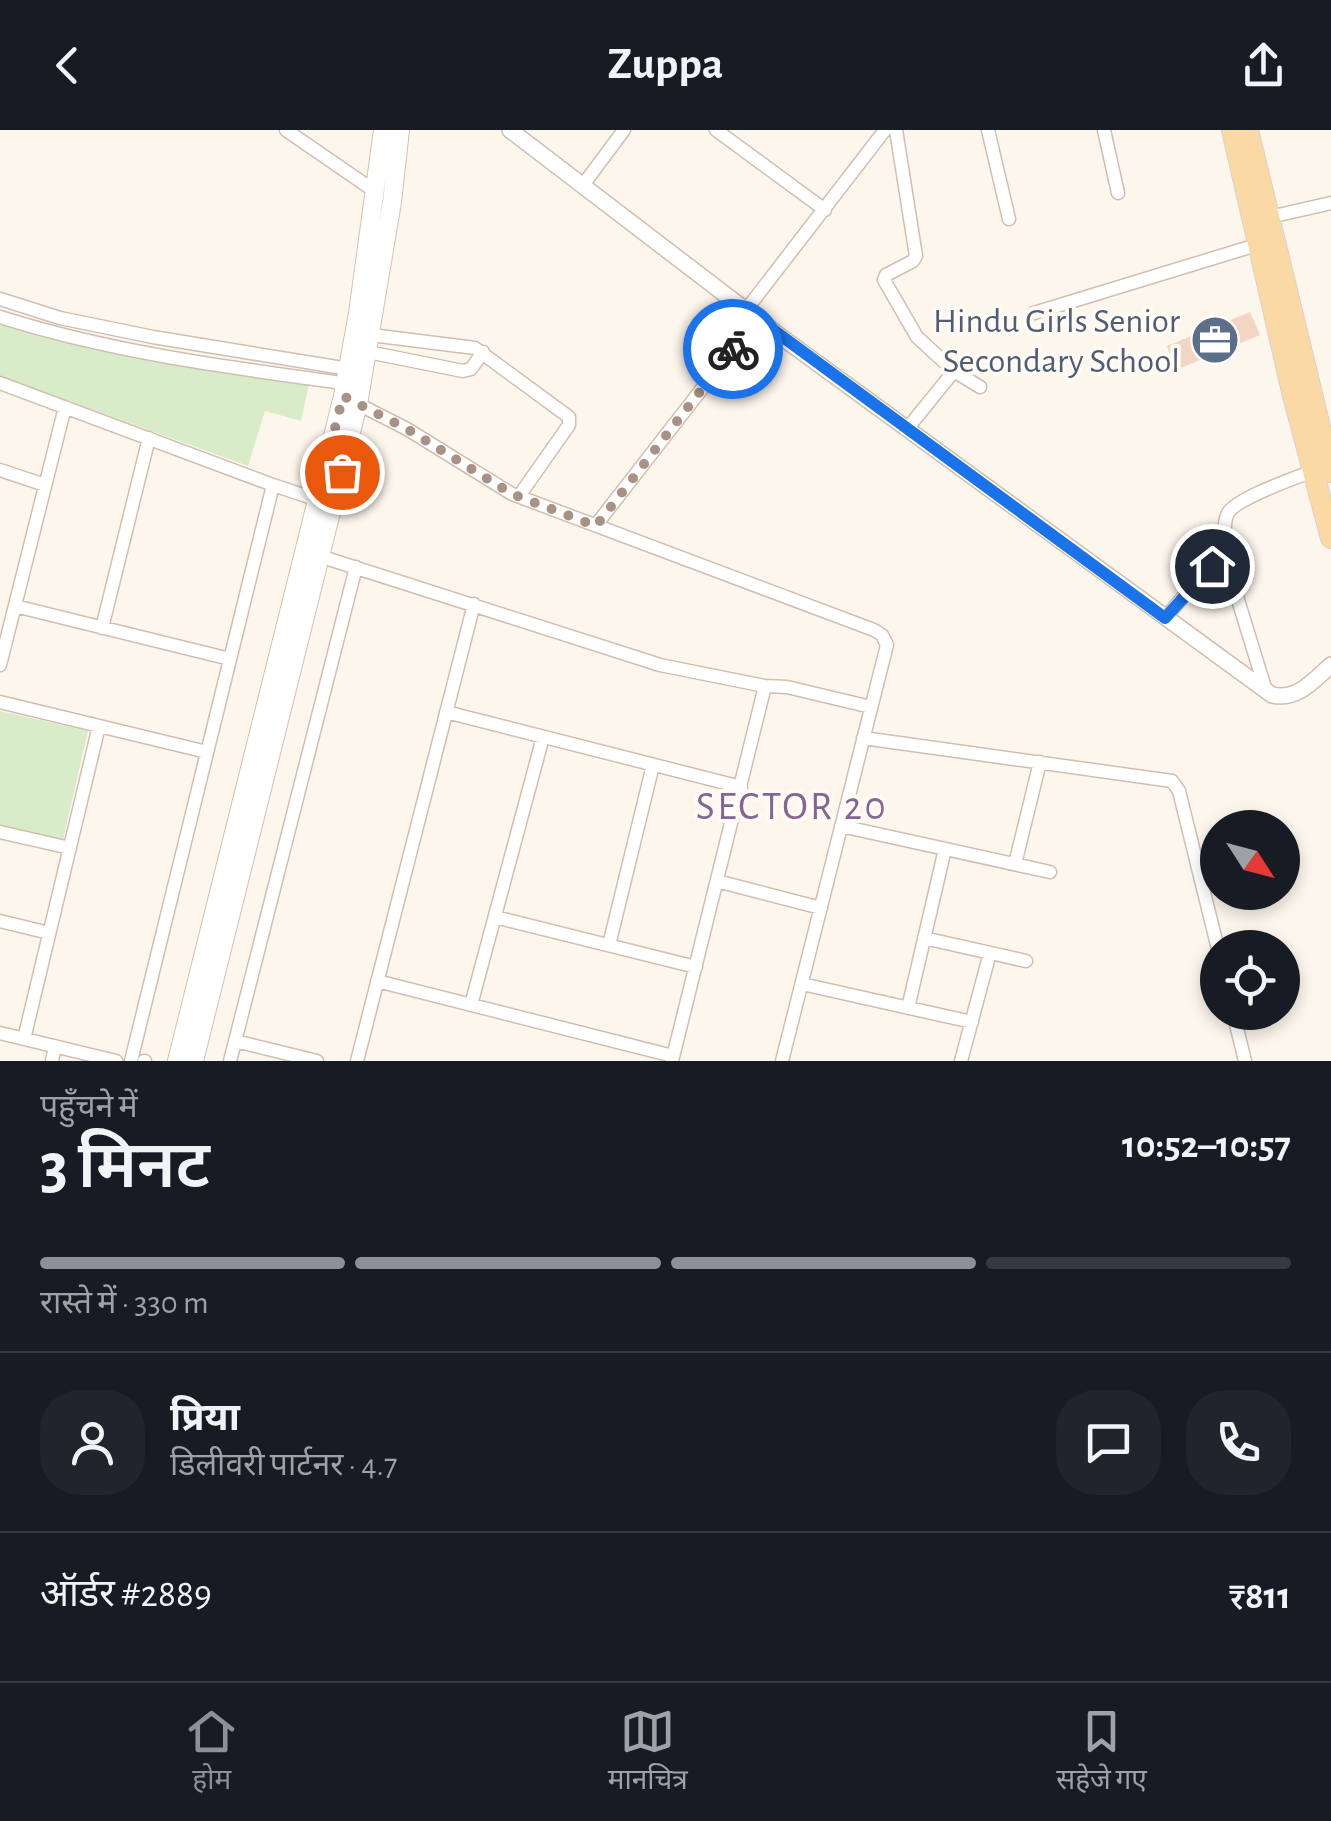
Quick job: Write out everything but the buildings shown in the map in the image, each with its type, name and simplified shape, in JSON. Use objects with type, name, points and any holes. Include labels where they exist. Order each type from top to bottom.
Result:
[{"type":"main road","points":[[194,1061],[354,385],[383,130]]},
{"type":"main road","points":[[354,385],[370,344],[400,130]]},
{"type":"main road","points":[[1232,130],[1266,242],[1324,407],[1322,471]]},
{"type":"main road","points":[[1248,130],[1270,217],[1266,242],[1322,471],[1331,538]]},
{"type":"main road","points":[[177,1061],[314,554]]},
{"type":"street","points":[[286,130],[376,192]]},
{"type":"street","points":[[582,185],[624,130]]},
{"type":"street","points":[[596,526],[885,130]]},
{"type":"street","points":[[896,130],[916,256],[886,275],[884,282],[912,330],[954,371],[980,387]]},
{"type":"street","points":[[988,130],[1010,219]]},
{"type":"street","points":[[1104,130],[1118,193]]},
{"type":"street","points":[[720,131],[825,210]]},
{"type":"street","points":[[517,132],[752,314],[1266,691],[1279,697],[1302,691],[1331,664]]},
{"type":"street","points":[[1270,217],[1331,202]]},
{"type":"street","points":[[1034,313],[1266,242]]},
{"type":"street","points":[[0,299],[60,318],[354,385],[407,429],[519,496],[882,634],[888,645],[782,1061]]},
{"type":"street","points":[[0,316],[56,334],[150,354],[354,385]]},
{"type":"street","points":[[370,344],[470,346],[566,415],[570,420],[568,426],[519,496]]},
{"type":"street","points":[[370,344],[463,371],[471,369],[483,352]]},
{"type":"street","points":[[907,429],[954,371]]},
{"type":"street","points":[[0,383],[325,503]]},
{"type":"street","points":[[0,666],[65,407]]},
{"type":"street","points":[[102,628],[148,438]]},
{"type":"street","points":[[0,470],[45,485]]},
{"type":"street","points":[[1165,618],[1223,552],[1226,518],[1231,508],[1276,485],[1322,471]]},
{"type":"street","points":[[131,1061],[272,485]]},
{"type":"street","points":[[1223,552],[1266,691]]},
{"type":"street","points":[[314,554],[660,665],[765,686],[787,686],[871,707]]},
{"type":"street","points":[[230,1061],[356,567]]},
{"type":"street","points":[[357,1061],[474,604]]},
{"type":"street","points":[[15,606],[230,659]]},
{"type":"street","points":[[377,981],[673,1058],[765,686]]},
{"type":"street","points":[[0,702],[207,752]]},
{"type":"street","points":[[446,712],[742,787]]},
{"type":"street","points":[[24,1038],[99,726]]},
{"type":"street","points":[[472,1005],[542,737]]},
{"type":"street","points":[[863,738],[1169,780],[1179,791],[1214,930]]},
{"type":"street","points":[[1014,864],[1040,762]]},
{"type":"street","points":[[609,945],[654,765]]},
{"type":"street","points":[[842,826],[1050,872]]},
{"type":"street","points":[[0,832],[70,848]]},
{"type":"street","points":[[908,1008],[946,849]]},
{"type":"street","points":[[718,882],[821,908]]},
{"type":"street","points":[[495,916],[696,967]]},
{"type":"street","points":[[0,921],[50,933]]},
{"type":"street","points":[[924,938],[1026,961]]},
{"type":"street","points":[[961,1061],[990,953]]},
{"type":"street","points":[[802,984],[972,1022]]},
{"type":"street","points":[[1237,1030],[1245,1061]]},
{"type":"street","points":[[0,1032],[116,1061]]},
{"type":"street","points":[[235,1041],[317,1061]]},
{"type":"street","points":[[52,1061],[55,1046]]},
{"type":"green space","points":[[0,321],[309,384],[301,421],[265,411],[248,466],[0,376]]},
{"type":"green space","points":[[0,711],[88,731],[63,840],[0,826]]},
{"type":"way so far","points":[[342,472],[333,505],[317,500],[343,396],[407,429],[512,494],[596,526],[733,349]]},
{"type":"place","name":"Hindu Girls Senior Secondary School","points":[[1215,340]]},
{"type":"district","name":"SECTOR 20","points":[[792,805]]},
{"type":"route","points":[[733,349],[757,318],[1165,618],[1212,566]]}]
